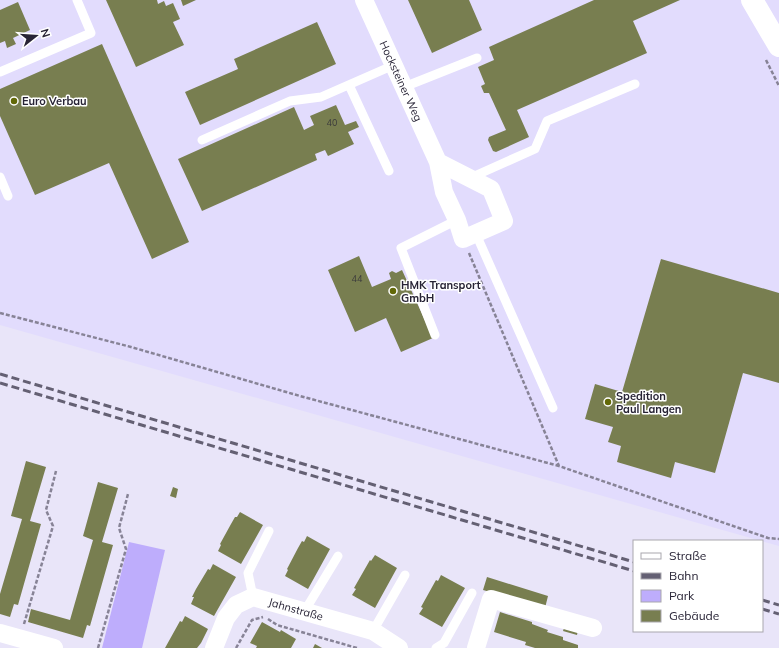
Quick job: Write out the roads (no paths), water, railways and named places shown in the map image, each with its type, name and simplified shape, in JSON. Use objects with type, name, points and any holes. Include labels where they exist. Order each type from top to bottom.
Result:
[{"type":"main road","points":[[752,0],[779,46]]},
{"type":"street","name":"Hocksteiner Weg","points":[[364,0],[438,162],[444,192],[457,220],[470,236]]},
{"type":"street","points":[[438,162],[491,190],[504,221],[470,236]]},
{"type":"street","name":"Jahnstraße","points":[[214,648],[226,618],[236,605],[253,597],[373,631],[399,648]]},
{"type":"street","points":[[476,648],[491,599],[593,628]]},
{"type":"street","points":[[0,633],[54,648]]},
{"type":"lane","points":[[0,72],[91,33],[77,0]]},
{"type":"lane","points":[[404,87],[477,58]]},
{"type":"lane","points":[[202,140],[290,101],[321,97],[394,65]]},
{"type":"lane","points":[[468,178],[534,149],[547,121],[635,84]]},
{"type":"lane","points":[[349,85],[389,171]]},
{"type":"lane","points":[[0,177],[8,196]]},
{"type":"lane","points":[[436,335],[401,248],[457,220]]},
{"type":"lane","points":[[470,236],[553,408]]},
{"type":"lane","points":[[253,597],[248,573],[269,532]]},
{"type":"lane","points":[[304,612],[338,556]]},
{"type":"lane","points":[[373,631],[404,575]]},
{"type":"lane","points":[[436,648],[444,643],[472,593]]},
{"type":"railway","points":[[0,374],[633,562]]},
{"type":"railway","points":[[0,383],[633,571]]},
{"type":"railway","points":[[763,600],[779,605]]},
{"type":"railway","points":[[763,609],[779,614]]},
{"type":"place","name":"Euro Verbau","points":[[14,101]]},
{"type":"place","name":"HMK Transport GmbH","points":[[393,291]]},
{"type":"place","name":"Spedition Paul Langen","points":[[608,402]]}]
